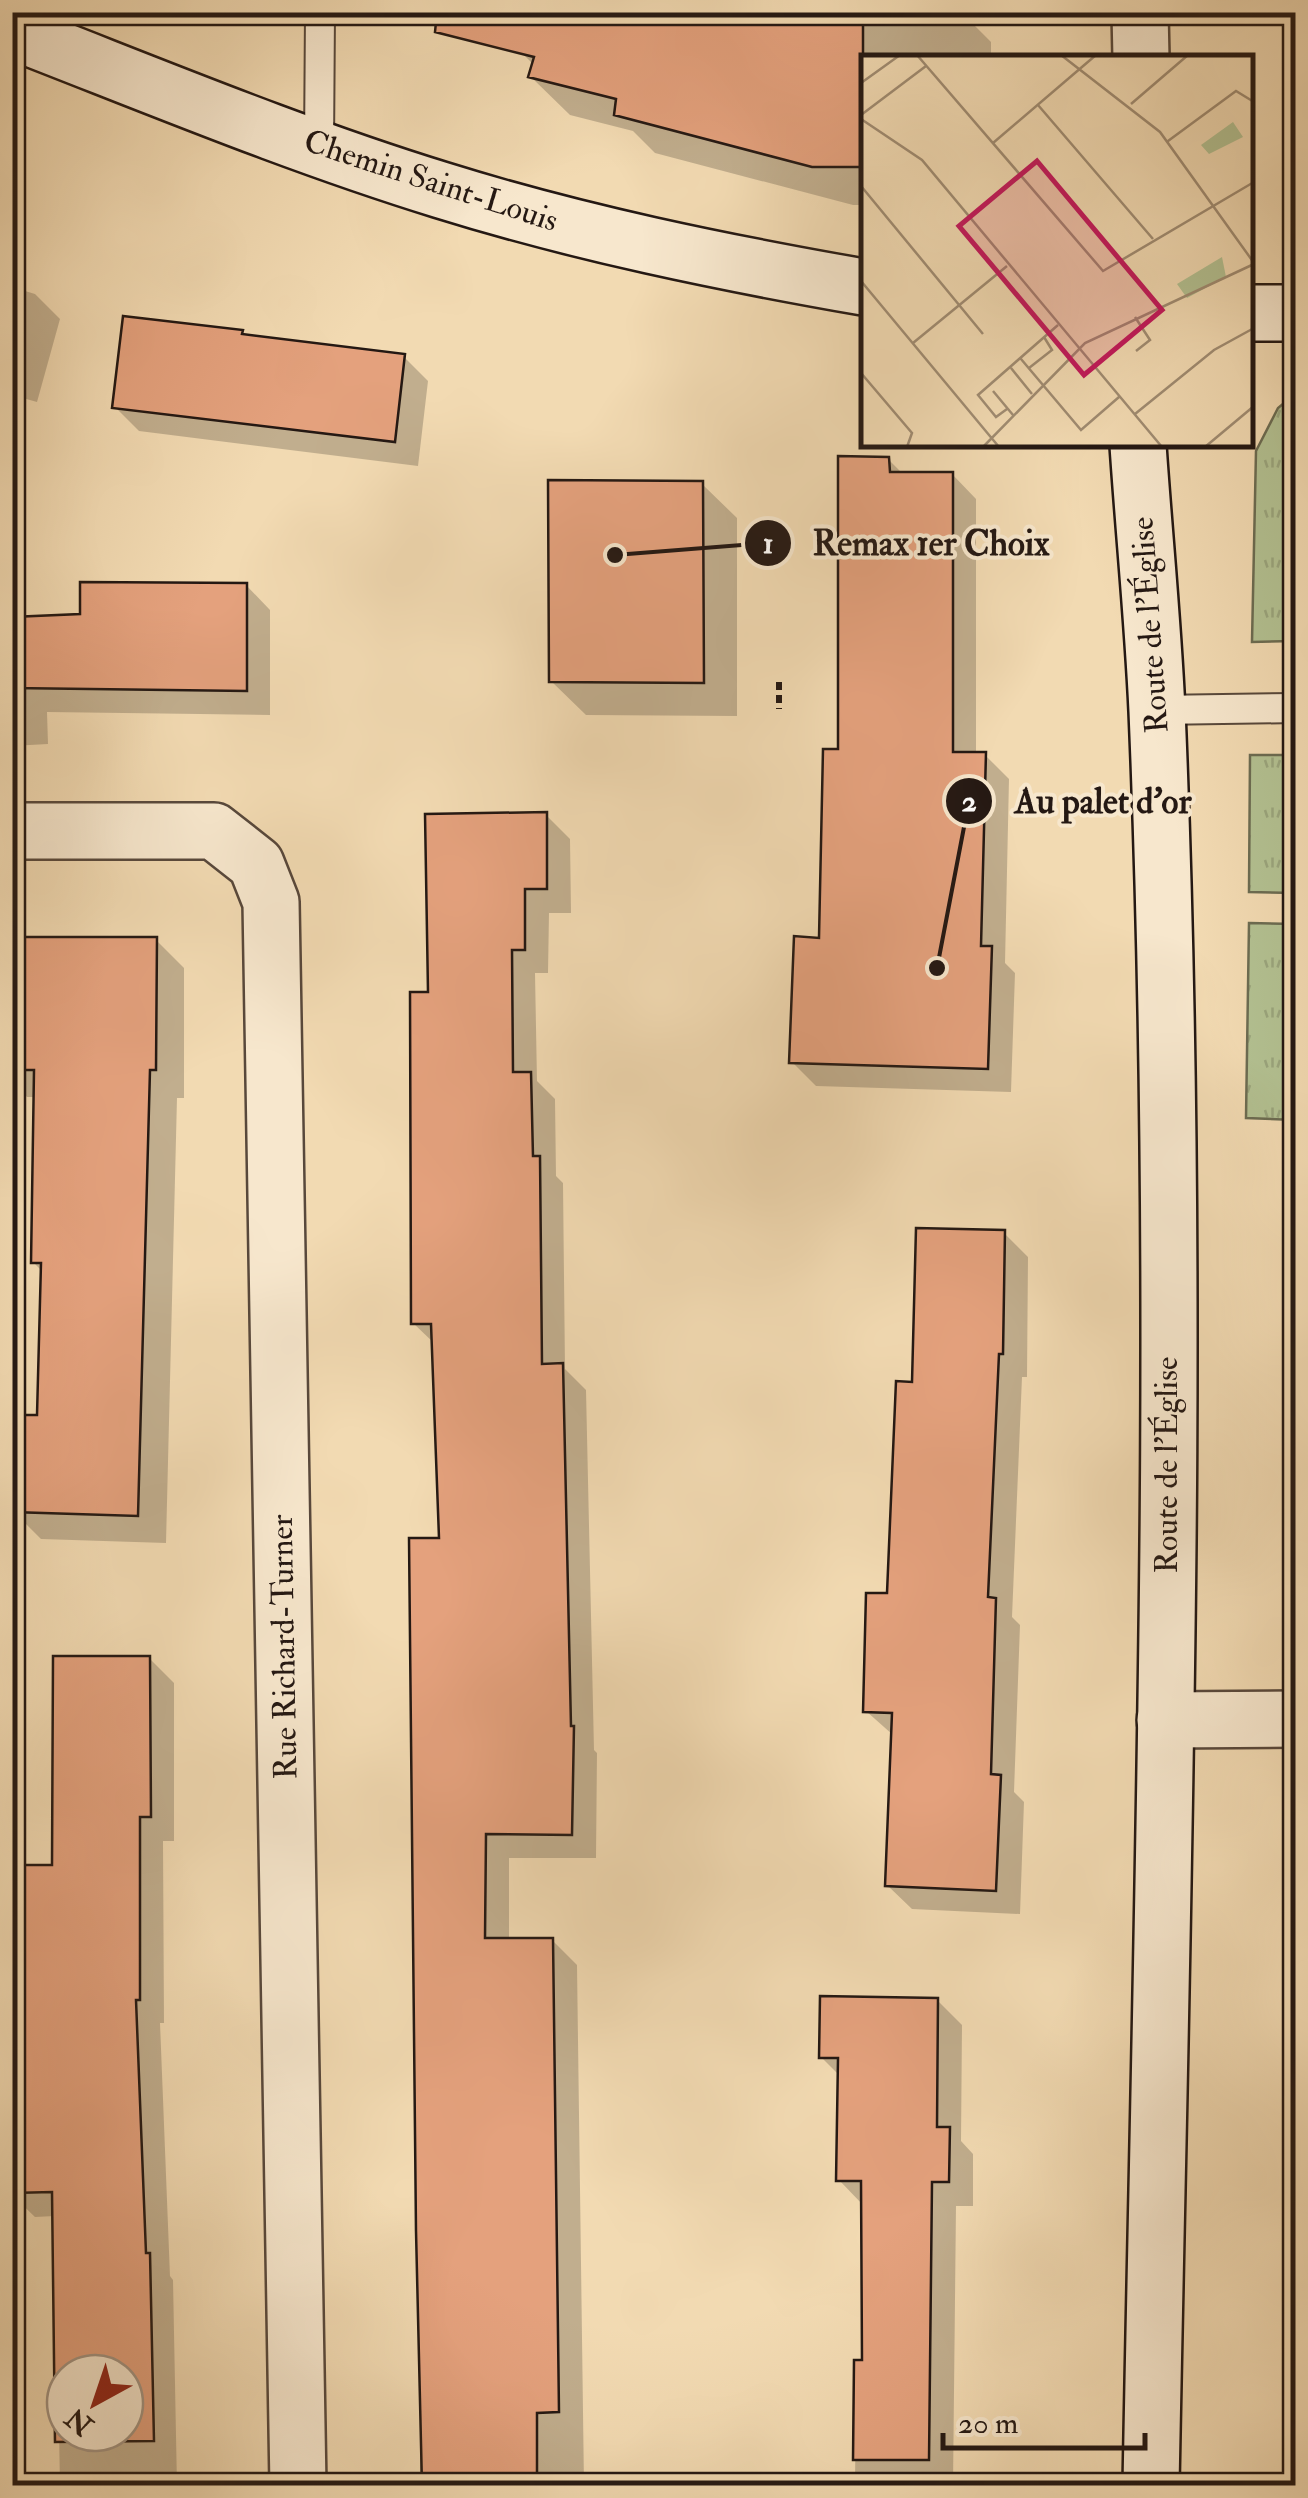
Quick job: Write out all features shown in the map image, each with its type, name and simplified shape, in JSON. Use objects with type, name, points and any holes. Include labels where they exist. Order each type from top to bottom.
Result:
[{"type":"street","points":[[1140,12],[1141,55]]},
{"type":"street","name":"Chemin Saint-Louis","points":[[12,31],[440,190],[655,248],[861,288]]},
{"type":"street","points":[[1253,313],[1296,313]]},
{"type":"street","name":"Route de l'Église","points":[[1138,448],[1156,710],[1169,1173],[1166,1720],[1151,2486]]},
{"type":"street","name":"Rue Richard-Turner","points":[[12,831],[214,832],[256,864],[271,902],[298,2486]]},
{"type":"street","points":[[1166,1720],[1296,1719]]},
{"type":"lane","points":[[320,12],[320,147]]},
{"type":"lane","points":[[1156,710],[1296,708]]},
{"type":"path","points":[[778,682],[778,709]]},
{"type":"green space","points":[[1295,394],[1293,641],[1252,642],[1256,451],[1278,408]]},
{"type":"green space","points":[[1250,755],[1283,755],[1293,764],[1294,893],[1249,892]]},
{"type":"green space","points":[[1249,923],[1295,924],[1295,1120],[1246,1118]]},
{"type":"building","points":[[437,12],[863,12],[861,167],[812,167],[614,115],[616,99],[528,77],[534,57],[435,32]]},
{"type":"building","points":[[123,316],[405,354],[395,442],[112,408]]},
{"type":"building","points":[[838,456],[889,457],[890,472],[953,472],[953,752],[986,752],[981,946],[992,946],[988,1069],[789,1063],[794,936],[819,938],[823,749],[838,749]]},
{"type":"building","points":[[548,480],[703,481],[704,683],[549,682]]},
{"type":"building","points":[[80,582],[247,583],[247,691],[12,688],[12,617],[80,614]]},
{"type":"building","points":[[547,812],[547,889],[525,889],[525,950],[512,950],[513,1072],[531,1072],[533,1156],[540,1156],[542,1364],[563,1363],[574,1726],[572,1835],[486,1834],[485,1938],[553,1938],[559,2412],[537,2413],[537,2486],[422,2486],[409,1538],[439,1538],[431,1324],[411,1324],[410,992],[428,992],[425,814]]},
{"type":"building","points":[[12,937],[157,937],[156,1070],[150,1070],[138,1516],[12,1512],[14,1415],[37,1415],[41,1263],[31,1263],[34,1070],[12,1070]]},
{"type":"building","points":[[916,1228],[1005,1230],[1003,1354],[999,1354],[988,1597],[996,1598],[991,1774],[1001,1775],[996,1891],[885,1886],[892,1713],[863,1712],[866,1593],[887,1593],[896,1381],[912,1382]]},
{"type":"building","points":[[53,1656],[150,1656],[151,1817],[140,1817],[140,2000],[136,2000],[146,2253],[150,2253],[154,2441],[145,2441],[145,2353],[54,2353],[52,2192],[12,2193],[12,1865],[52,1865]]},
{"type":"building","points":[[820,1996],[938,1998],[937,2127],[950,2127],[949,2182],[932,2182],[929,2460],[853,2460],[854,2360],[862,2360],[861,2181],[836,2181],[838,2058],[819,2058]]},
{"type":"place","name":"Remax 1er Choix","points":[[615,555]]},
{"type":"place","name":"Au palet d'or","points":[[937,968]]}]
